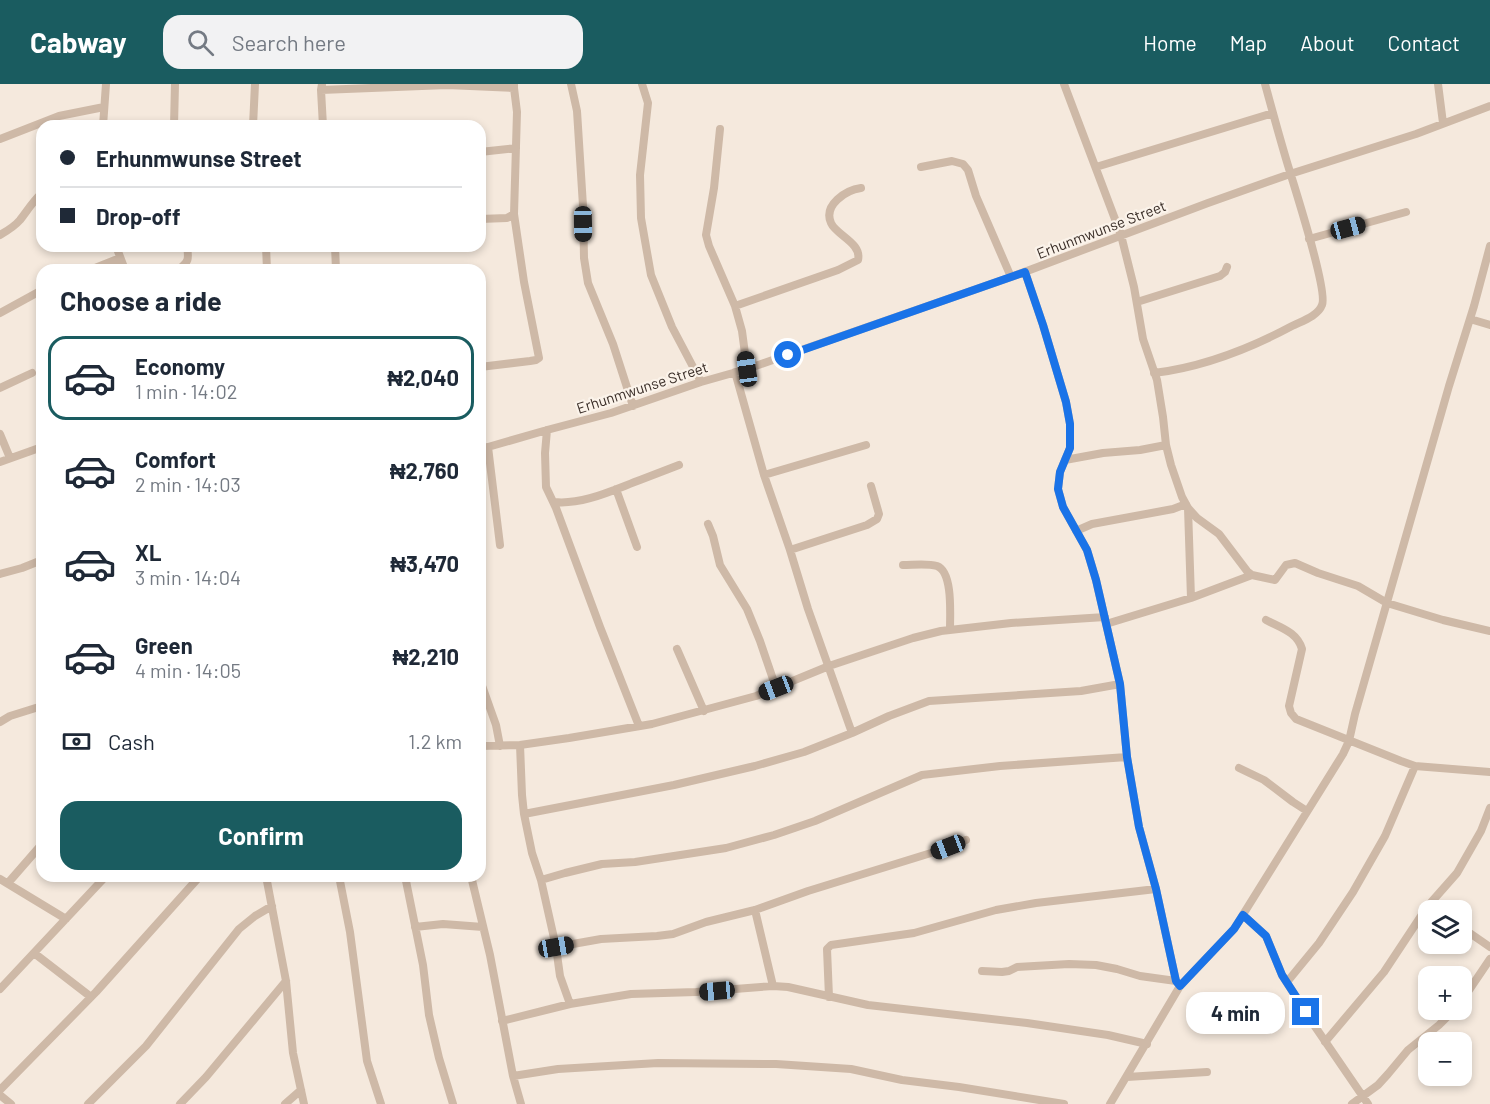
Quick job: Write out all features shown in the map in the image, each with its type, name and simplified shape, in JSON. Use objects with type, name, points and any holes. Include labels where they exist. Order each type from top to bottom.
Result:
[{"type":"street","points":[[103,120],[106,84]]},
{"type":"street","points":[[174,120],[175,84]]},
{"type":"street","points":[[253,120],[255,84]]},
{"type":"street","points":[[571,84],[577,111],[584,258],[588,283],[613,344],[633,405]]},
{"type":"street","points":[[642,84],[648,103],[640,175],[641,218],[651,275],[676,334],[701,382]]},
{"type":"street","points":[[1064,84],[1121,235],[1143,339],[1154,373],[1166,445],[1187,506],[1197,518],[1219,534],[1252,575],[1275,580],[1286,565],[1294,563],[1358,586],[1387,603],[1490,631]]},
{"type":"street","points":[[1154,373],[1222,358],[1266,340],[1313,315],[1321,308],[1322,288],[1265,84]]},
{"type":"street","points":[[1438,84],[1443,123]]},
{"type":"street","points":[[323,120],[321,87],[514,86],[517,112],[514,214],[539,358],[530,362],[486,366]]},
{"type":"street","name":"Erhunmwunse Street","points":[[486,447],[611,413],[747,369],[1011,278],[1121,235],[1290,174],[1416,134],[1490,106]]},
{"type":"street","points":[[49,120],[104,107]]},
{"type":"street","points":[[1096,167],[1273,113]]},
{"type":"street","points":[[0,139],[36,125]]},
{"type":"street","points":[[720,129],[706,240],[735,306],[742,331],[747,369]]},
{"type":"street","points":[[486,151],[516,148]]},
{"type":"street","points":[[921,167],[952,161],[963,164],[968,170],[976,196],[1011,278]]},
{"type":"street","points":[[735,306],[838,270],[858,260],[858,252],[830,220],[832,207],[836,200],[849,191],[861,188]]},
{"type":"street","points":[[0,235],[19,221],[36,199]]},
{"type":"street","points":[[1309,239],[1406,212]]},
{"type":"street","points":[[486,219],[507,218],[514,214]]},
{"type":"street","points":[[1110,1104],[1147,1044],[1178,984],[1234,929],[1349,741],[1490,246]]},
{"type":"street","points":[[118,252],[122,264]]},
{"type":"street","points":[[105,264],[120,258]]},
{"type":"street","points":[[1137,302],[1214,278],[1225,272],[1227,267]]},
{"type":"street","points":[[1025,272],[1066,402],[1070,424],[1070,448],[1060,472],[1058,489],[1063,507],[1087,550],[1096,580],[1120,684],[1127,757],[1139,827],[1178,984]]},
{"type":"street","points":[[0,313],[36,293]]},
{"type":"street","points":[[1470,319],[1490,325]]},
{"type":"street","points":[[735,372],[764,476],[852,733]]},
{"type":"street","points":[[0,388],[32,373]]},
{"type":"street","points":[[547,430],[546,488],[554,502],[639,726]]},
{"type":"street","points":[[0,434],[10,458]]},
{"type":"street","points":[[764,476],[866,445]]},
{"type":"street","points":[[1065,460],[1166,445]]},
{"type":"street","points":[[0,462],[36,449]]},
{"type":"street","points":[[486,460],[500,545]]},
{"type":"street","points":[[554,502],[561,503],[587,498],[679,465]]},
{"type":"street","points":[[790,550],[867,525],[878,519],[879,514],[871,486]]},
{"type":"street","points":[[616,489],[637,547]]},
{"type":"street","points":[[1076,531],[1092,524],[1187,506]]},
{"type":"street","points":[[1187,506],[1191,598]]},
{"type":"street","points":[[708,524],[720,565],[747,609],[776,688]]},
{"type":"street","points":[[0,574],[36,562]]},
{"type":"street","points":[[903,565],[932,565],[940,567],[945,573],[949,589],[950,629]]},
{"type":"street","points":[[486,746],[520,745],[639,726],[756,696],[829,666],[913,638],[950,629],[1011,623],[1105,620],[1191,598],[1252,575]]},
{"type":"street","points":[[1266,620],[1291,632],[1297,638],[1302,650],[1289,706],[1296,719],[1415,766],[1490,772]]},
{"type":"street","points":[[677,649],[704,711]]},
{"type":"street","points":[[524,814],[674,785],[804,752],[929,701],[1081,691],[1120,684]]},
{"type":"street","points":[[486,697],[496,725],[500,746]]},
{"type":"street","points":[[0,722],[10,716],[36,708]]},
{"type":"street","points":[[520,745],[524,814],[532,853],[542,880],[560,976],[570,1004]]},
{"type":"street","points":[[542,880],[602,864],[635,862],[726,848],[774,835],[815,821],[922,775],[1000,766],[1127,757]]},
{"type":"street","points":[[1287,982],[1319,943],[1353,892],[1385,836],[1415,766]]},
{"type":"street","points":[[1239,768],[1264,780],[1307,812]]},
{"type":"street","points":[[1438,900],[1457,873],[1481,831],[1490,808]]},
{"type":"street","points":[[556,947],[601,939],[673,934],[706,922],[755,910],[966,840]]},
{"type":"street","points":[[36,850],[4,881],[66,919]]},
{"type":"street","points":[[0,989],[100,882]]},
{"type":"street","points":[[0,1090],[91,997],[195,882]]},
{"type":"street","points":[[267,882],[285,981],[293,1053],[304,1104]]},
{"type":"street","points":[[340,882],[350,932],[367,1061],[381,1104]]},
{"type":"street","points":[[406,882],[423,965],[429,1015],[453,1104]]},
{"type":"street","points":[[472,882],[490,955],[513,1076],[521,1104]]},
{"type":"street","points":[[829,997],[827,949],[831,945],[914,933],[996,910],[1036,903],[1156,889]]},
{"type":"street","points":[[88,1104],[146,1046],[240,929],[255,916],[272,906]]},
{"type":"street","points":[[755,910],[773,986]]},
{"type":"street","points":[[1243,915],[1266,936],[1282,975],[1368,1104]]},
{"type":"street","points":[[415,927],[443,924],[483,927]]},
{"type":"street","points":[[1326,1042],[1418,926]]},
{"type":"street","points":[[1472,934],[1490,946]]},
{"type":"street","points":[[34,953],[91,997]]},
{"type":"street","points":[[1472,986],[1490,959]]},
{"type":"street","points":[[982,971],[1002,972],[1017,967],[1069,964],[1096,965],[1178,984]]},
{"type":"street","points":[[180,1104],[206,1077],[285,981]]},
{"type":"street","points":[[502,1021],[570,1004],[631,994],[773,986],[788,987],[868,1005],[1027,1023],[1108,1035],[1147,1044]]},
{"type":"street","points":[[1352,1104],[1388,1074],[1408,1050],[1445,1020]]},
{"type":"street","points":[[513,1076],[558,1069],[658,1063],[776,1064],[851,1069],[902,1080],[1064,1104]]},
{"type":"street","points":[[1127,1077],[1207,1072]]},
{"type":"street","points":[[285,1104],[301,1090]]},
{"type":"street","points":[[0,1095],[11,1104]]},
{"type":"route","points":[[788,355],[1025,272],[1066,402],[1070,424],[1070,448],[1060,472],[1058,489],[1063,507],[1087,550],[1096,580],[1120,684],[1127,757],[1139,827],[1156,889],[1176,981],[1180,986],[1234,929],[1243,915],[1266,936],[1282,975],[1306,1012]]}]
